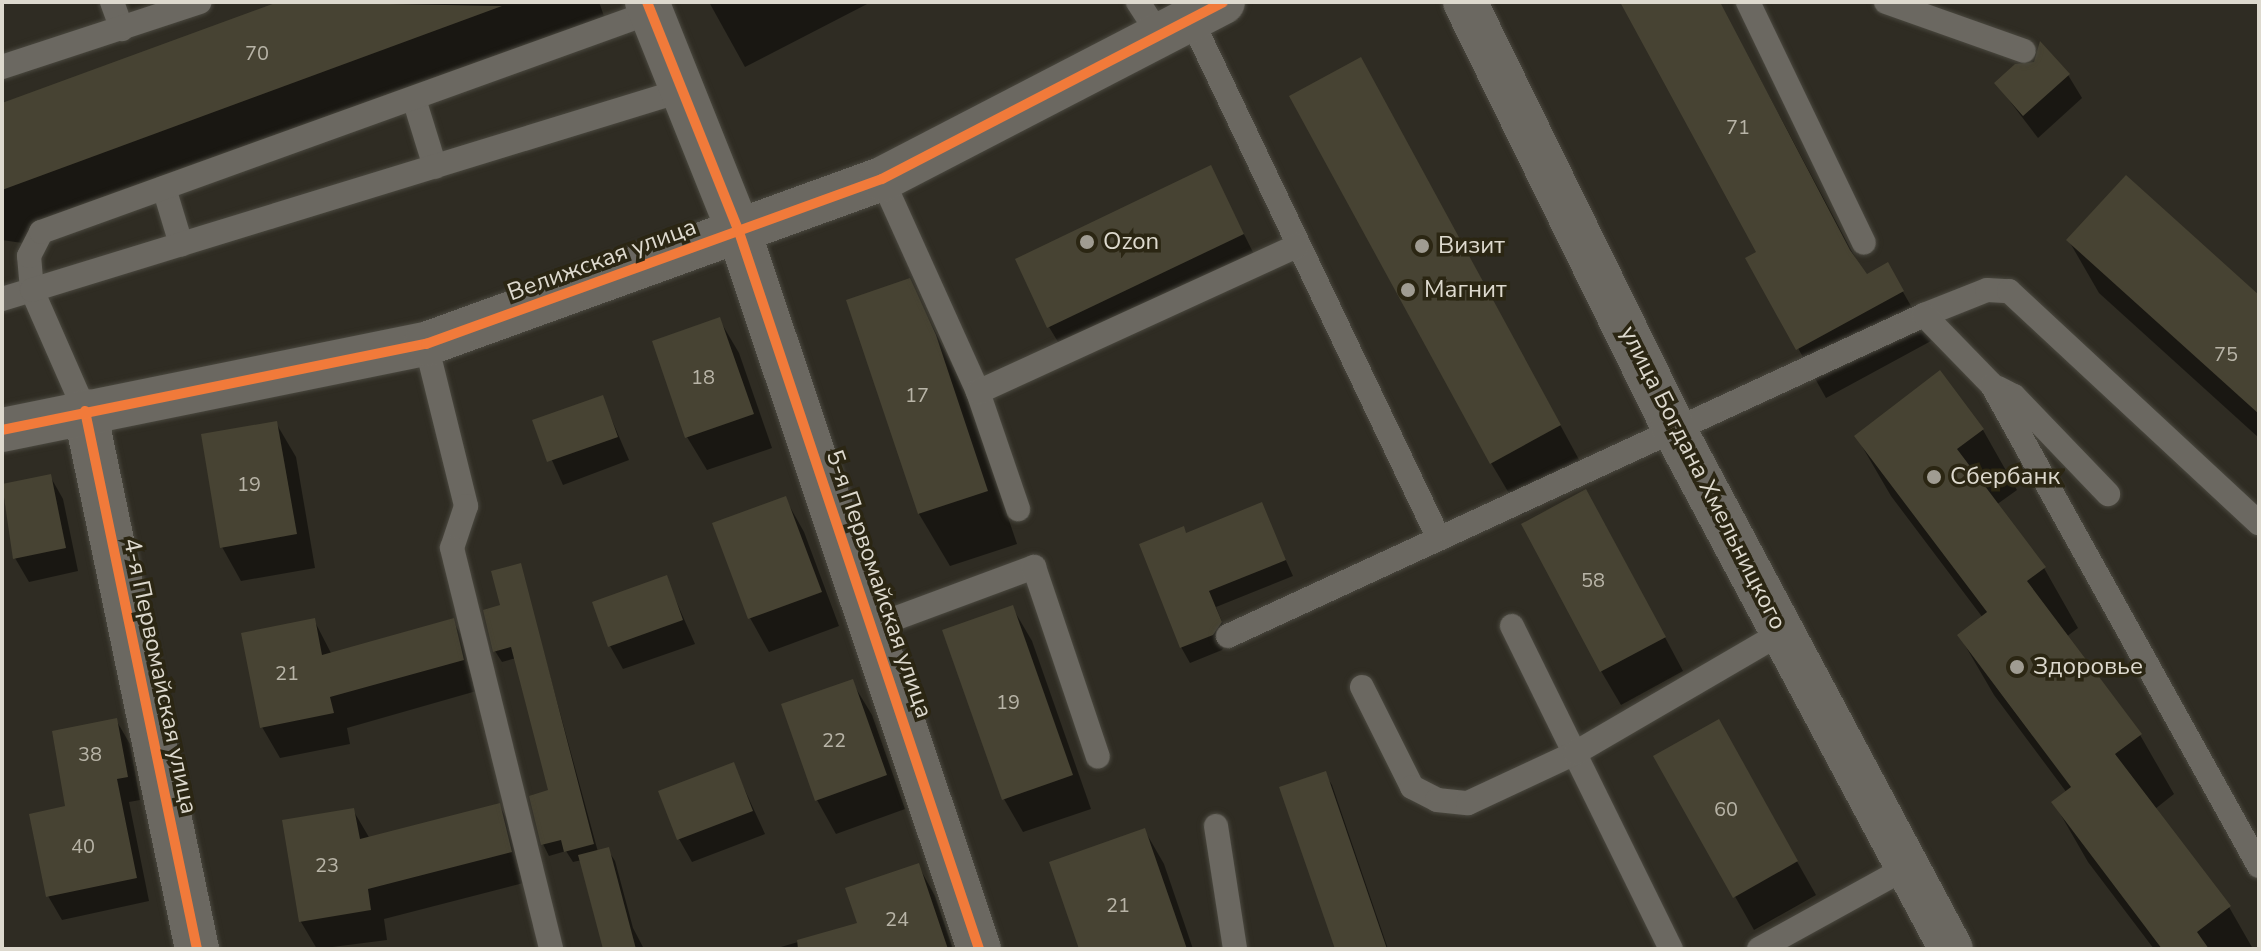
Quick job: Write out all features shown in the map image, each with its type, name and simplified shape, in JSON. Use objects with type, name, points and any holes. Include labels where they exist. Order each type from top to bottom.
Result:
[{"type":"street","name":"улица Богдана Хмельницкого","points":[[1465,2],[1673,427],[1951,949]]},
{"type":"street","name":"5-я Первомайская улица","points":[[649,7],[680,91],[739,232],[979,949]]},
{"type":"street","name":"Велижская улица","points":[[2,430],[426,344],[882,179],[1178,15]]},
{"type":"street","name":"4-я Первомайская улица","points":[[85,411],[197,949]]},
{"type":"lane","points":[[112,2],[122,29]]},
{"type":"lane","points":[[2,67],[200,2]]},
{"type":"lane","points":[[1748,2],[1864,243]]},
{"type":"lane","points":[[1886,2],[2024,51]]},
{"type":"lane","points":[[85,411],[32,290],[29,256],[41,232],[414,99],[649,7]]},
{"type":"lane","points":[[1178,15],[1297,246],[1439,539]]},
{"type":"lane","points":[[2,299],[680,91]]},
{"type":"lane","points":[[414,99],[435,167]]},
{"type":"lane","points":[[882,179],[978,392],[1018,509]]},
{"type":"lane","points":[[164,188],[181,244]]},
{"type":"lane","points":[[978,392],[1297,246]]},
{"type":"lane","points":[[1228,636],[1673,427],[1987,290],[2009,291],[2259,523]]},
{"type":"lane","points":[[1924,315],[1992,385],[2259,866]]},
{"type":"lane","points":[[426,344],[466,506],[452,548],[551,949]]},
{"type":"lane","points":[[1992,385],[2014,396],[2108,494]]},
{"type":"lane","points":[[872,627],[1034,567],[1098,757]]},
{"type":"lane","points":[[1512,626],[1671,949]]},
{"type":"lane","points":[[1362,687],[1412,787],[1437,800],[1468,803],[1575,753],[1783,632]]},
{"type":"lane","points":[[1216,826],[1235,949]]},
{"type":"lane","points":[[1759,949],[1906,868]]},
{"type":"building","points":[[278,2],[502,6],[2,190],[2,103]]},
{"type":"building","points":[[1620,2],[1720,2],[1850,250],[1867,274],[1888,262],[1904,291],[1796,350],[1745,258],[1756,252]]},
{"type":"building","points":[[2040,41],[2070,74],[2023,116],[1994,83],[2015,64],[2034,62]]},
{"type":"building","points":[[1361,57],[1561,425],[1490,464],[1289,96]]},
{"type":"building","points":[[1211,165],[1244,234],[1047,328],[1015,259]]},
{"type":"building","points":[[2126,175],[2259,295],[2259,414],[2066,240]]},
{"type":"building","points":[[910,278],[936,335],[988,491],[918,514],[846,300]]},
{"type":"building","points":[[720,317],[754,414],[685,438],[652,341]]},
{"type":"building","points":[[1940,370],[1984,429],[1957,449],[2046,567],[2027,581],[2142,734],[2115,754],[2231,906],[2197,932],[2209,949],[2162,949],[2051,802],[2071,787],[1957,635],[1987,612],[1854,436]]},
{"type":"building","points":[[603,395],[618,437],[547,462],[532,420]]},
{"type":"building","points":[[277,421],[297,534],[220,548],[201,434]]},
{"type":"building","points":[[51,474],[66,548],[13,559],[2,484]]},
{"type":"building","points":[[1586,489],[1666,637],[1600,672],[1521,524]]},
{"type":"building","points":[[786,496],[822,592],[748,619],[712,523]]},
{"type":"building","points":[[1262,502],[1286,560],[1209,591],[1222,622],[1213,635],[1180,648],[1139,544],[1184,526],[1186,533]]},
{"type":"building","points":[[521,563],[594,844],[564,852],[561,840],[541,845],[529,796],[548,790],[511,647],[493,652],[483,610],[500,605],[491,571]]},
{"type":"building","points":[[667,575],[683,620],[608,647],[592,602]]},
{"type":"building","points":[[1013,605],[1073,775],[1002,800],[942,630]]},
{"type":"building","points":[[315,618],[322,655],[454,618],[464,660],[330,697],[334,713],[260,728],[241,633]]},
{"type":"building","points":[[853,679],[887,775],[815,801],[781,704]]},
{"type":"building","points":[[117,718],[128,777],[117,779],[137,878],[46,897],[29,814],[65,806],[52,731]]},
{"type":"building","points":[[1719,719],[1798,861],[1733,898],[1653,756]]},
{"type":"building","points":[[734,762],[753,811],[677,840],[658,791]]},
{"type":"building","points":[[1326,771],[1387,949],[1335,949],[1279,787]]},
{"type":"building","points":[[500,803],[512,852],[368,889],[371,910],[299,922],[282,820],[354,808],[360,839]]},
{"type":"building","points":[[1145,828],[1187,949],[1079,949],[1049,862]]},
{"type":"building","points":[[609,847],[636,949],[603,949],[578,855]]},
{"type":"building","points":[[919,863],[948,949],[798,949],[797,940],[857,923],[845,888]]},
{"type":"cycle path","points":[[647,2],[739,232],[979,949]]},
{"type":"cycle path","points":[[2,430],[426,344],[882,179],[1223,2]]},
{"type":"cycle path","points":[[85,411],[197,949]]},
{"type":"place","name":"Ozon","points":[[1087,242]]},
{"type":"place","name":"Визит","points":[[1422,246]]},
{"type":"place","name":"Магнит","points":[[1408,290]]},
{"type":"place","name":"Сбербанк","points":[[1934,477]]},
{"type":"place","name":"Здоровье","points":[[2017,667]]}]
